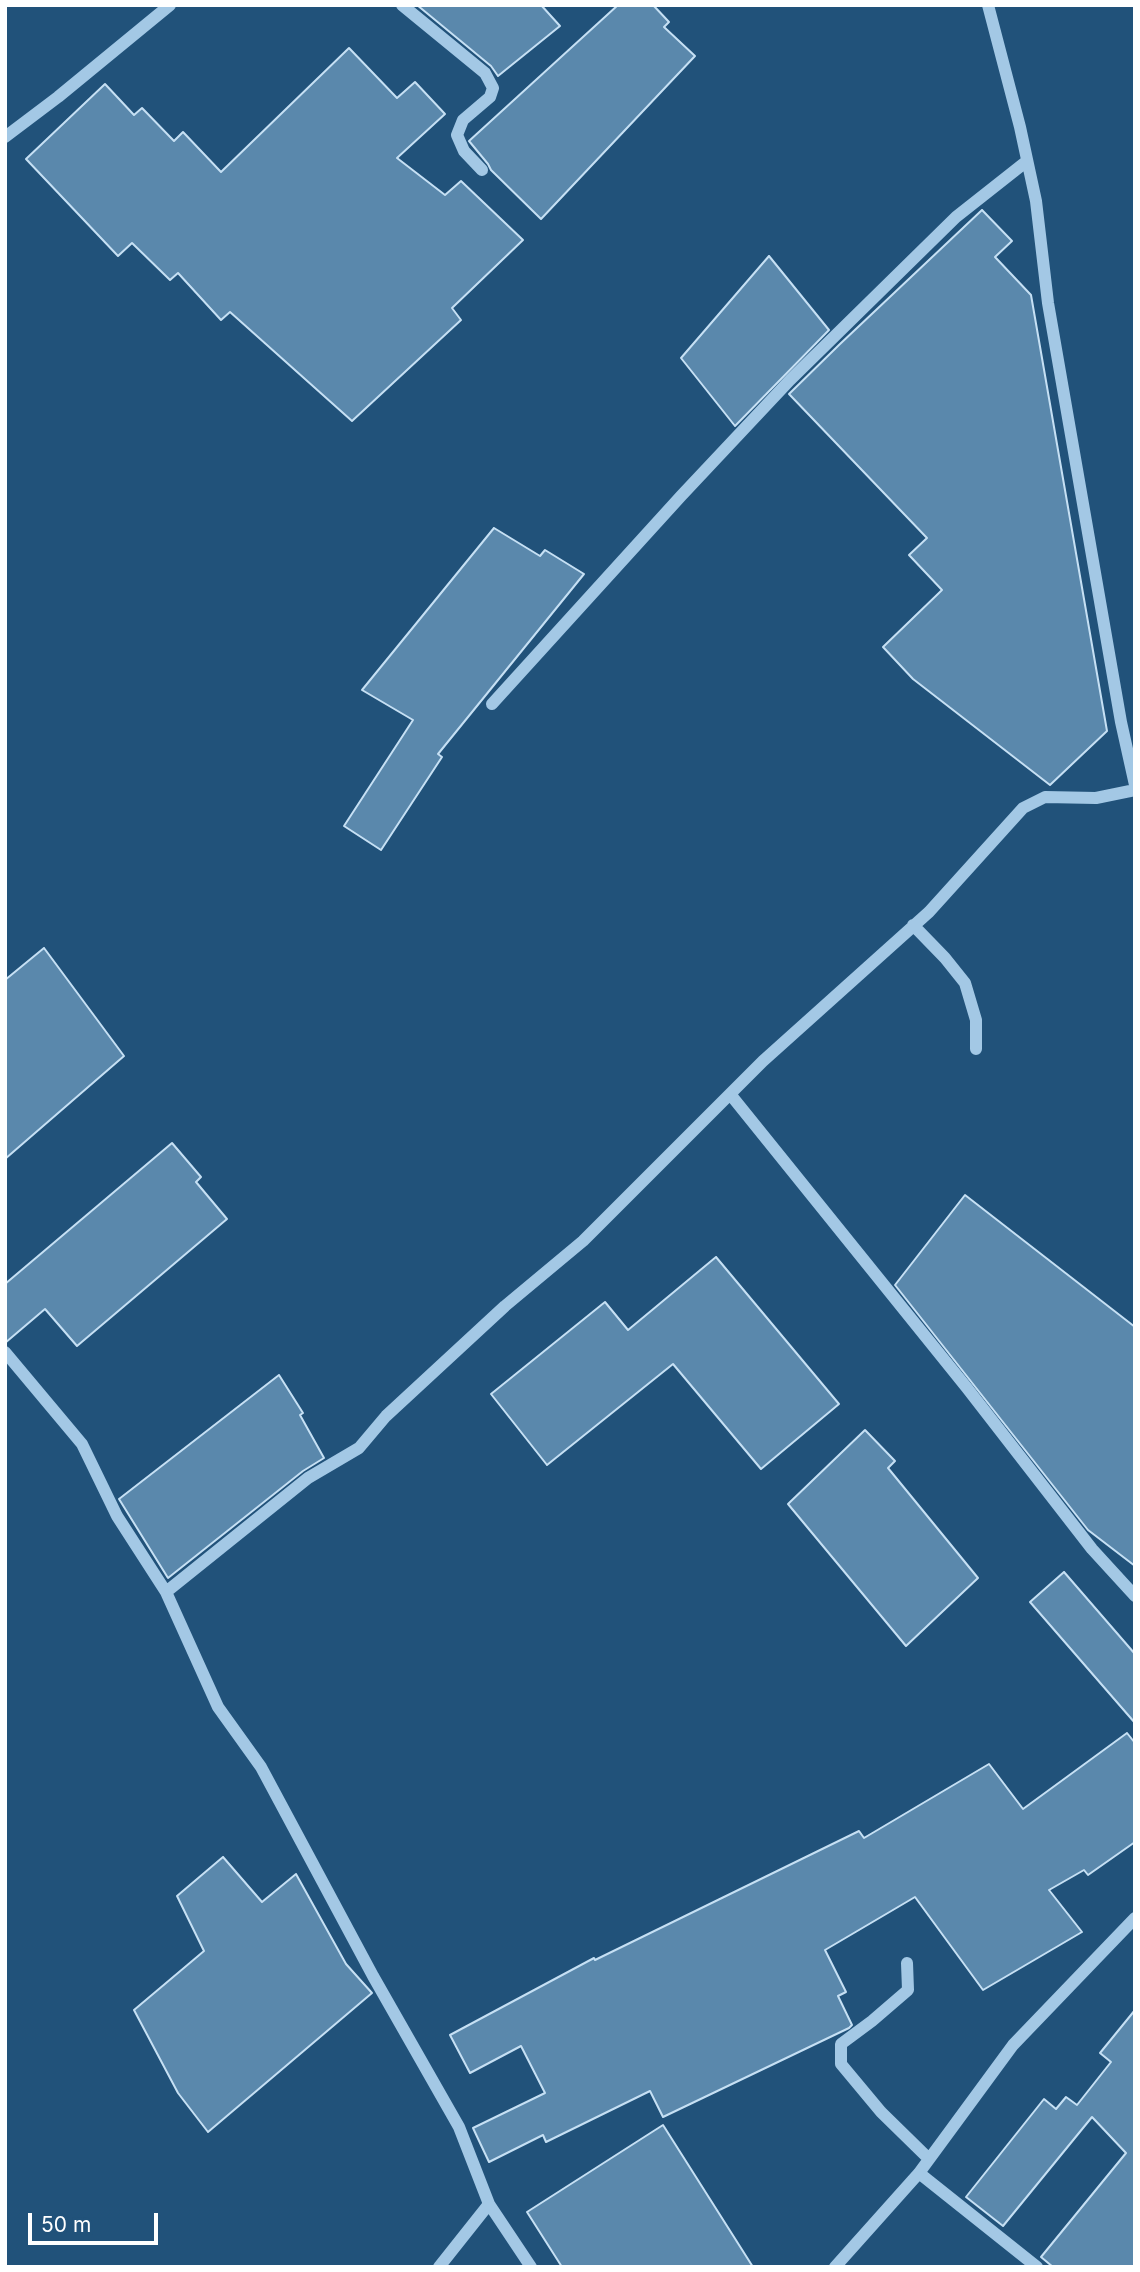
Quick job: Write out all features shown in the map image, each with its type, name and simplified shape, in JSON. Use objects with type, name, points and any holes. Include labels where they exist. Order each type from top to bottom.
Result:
[{"type":"street","points":[[5,137],[170,5]]},
{"type":"street","points":[[402,5],[485,73],[493,88],[490,97],[463,120],[457,135],[464,151],[482,170]]},
{"type":"street","points":[[988,5],[1036,201],[1051,316],[1121,722],[1135,785]]},
{"type":"street","points":[[492,705],[790,380],[956,217],[1027,161]]},
{"type":"street","points":[[166,1592],[308,1478],[359,1448],[386,1416],[505,1306],[583,1241],[763,1061],[929,912],[1023,808],[1045,797],[1096,798],[1135,790]]},
{"type":"street","points":[[913,925],[965,983],[976,1020],[976,1049]]},
{"type":"street","points":[[730,1094],[967,1388],[1092,1549],[1135,1596]]},
{"type":"street","points":[[5,1352],[82,1444],[117,1516],[166,1592],[218,1707],[261,1767],[373,1976],[459,2127],[489,2204],[531,2267]]},
{"type":"street","points":[[835,2267],[919,2173],[1013,2045],[1132,1926]]},
{"type":"street","points":[[907,1963],[908,1990],[841,2044],[841,2064],[881,2112],[929,2159]]},
{"type":"street","points":[[919,2173],[1037,2267]]},
{"type":"street","points":[[439,2267],[489,2204]]},
{"type":"building","points":[[417,5],[541,5],[560,26],[498,76],[491,66]]},
{"type":"building","points":[[618,5],[653,5],[669,22],[664,27],[695,56],[541,219],[491,170],[469,141]]},
{"type":"building","points":[[349,48],[397,98],[415,82],[445,114],[397,158],[445,195],[461,181],[523,240],[452,308],[461,320],[352,421],[230,312],[221,320],[178,273],[170,280],[132,243],[118,256],[26,159],[105,84],[134,115],[142,108],[174,141],[183,132],[221,172]]},
{"type":"building","points":[[982,210],[1012,241],[995,257],[1031,295],[1107,731],[1050,785],[913,679],[883,647],[942,590],[909,555],[927,538],[789,394]]},
{"type":"building","points":[[769,256],[829,330],[735,426],[681,358]]},
{"type":"building","points":[[494,528],[540,556],[545,550],[584,574],[438,754],[442,757],[381,850],[344,826],[413,720],[362,690]]},
{"type":"building","points":[[44,948],[124,1056],[5,1159],[5,980]]},
{"type":"building","points":[[172,1143],[201,1177],[196,1182],[227,1219],[77,1346],[45,1309],[5,1343],[5,1284]]},
{"type":"building","points":[[965,1195],[1135,1327],[1135,1566],[1088,1530],[895,1285]]},
{"type":"building","points":[[716,1257],[839,1404],[761,1469],[673,1364],[547,1465],[491,1394],[605,1302],[628,1330]]},
{"type":"building","points":[[279,1375],[303,1413],[300,1415],[324,1458],[303,1471],[168,1578],[119,1499]]},
{"type":"building","points":[[865,1430],[895,1461],[888,1468],[978,1578],[906,1646],[788,1504]]},
{"type":"building","points":[[1064,1572],[1135,1654],[1135,1723],[1030,1602]]},
{"type":"building","points":[[1127,1733],[1135,1743],[1135,1842],[1088,1875],[1084,1870],[1049,1890],[1082,1932],[983,1990],[915,1897],[825,1950],[846,1992],[838,1996],[852,2025],[849,2028],[663,2117],[650,2091],[546,2142],[543,2135],[489,2162],[473,2128],[545,2093],[521,2046],[470,2073],[450,2035],[594,1958],[595,1960],[859,1831],[864,1838],[989,1764],[1023,1809]]},
{"type":"building","points":[[223,1857],[262,1902],[296,1874],[346,1964],[372,1993],[208,2132],[178,2093],[134,2010],[204,1951],[177,1896]]},
{"type":"building","points":[[1135,2010],[1135,2267],[1053,2267],[1041,2257],[1126,2153],[1092,2117],[1003,2226],[966,2197],[1044,2099],[1056,2109],[1066,2097],[1077,2105],[1111,2062],[1100,2053]]},
{"type":"building","points":[[663,2125],[753,2267],[562,2267],[527,2212]]}]
